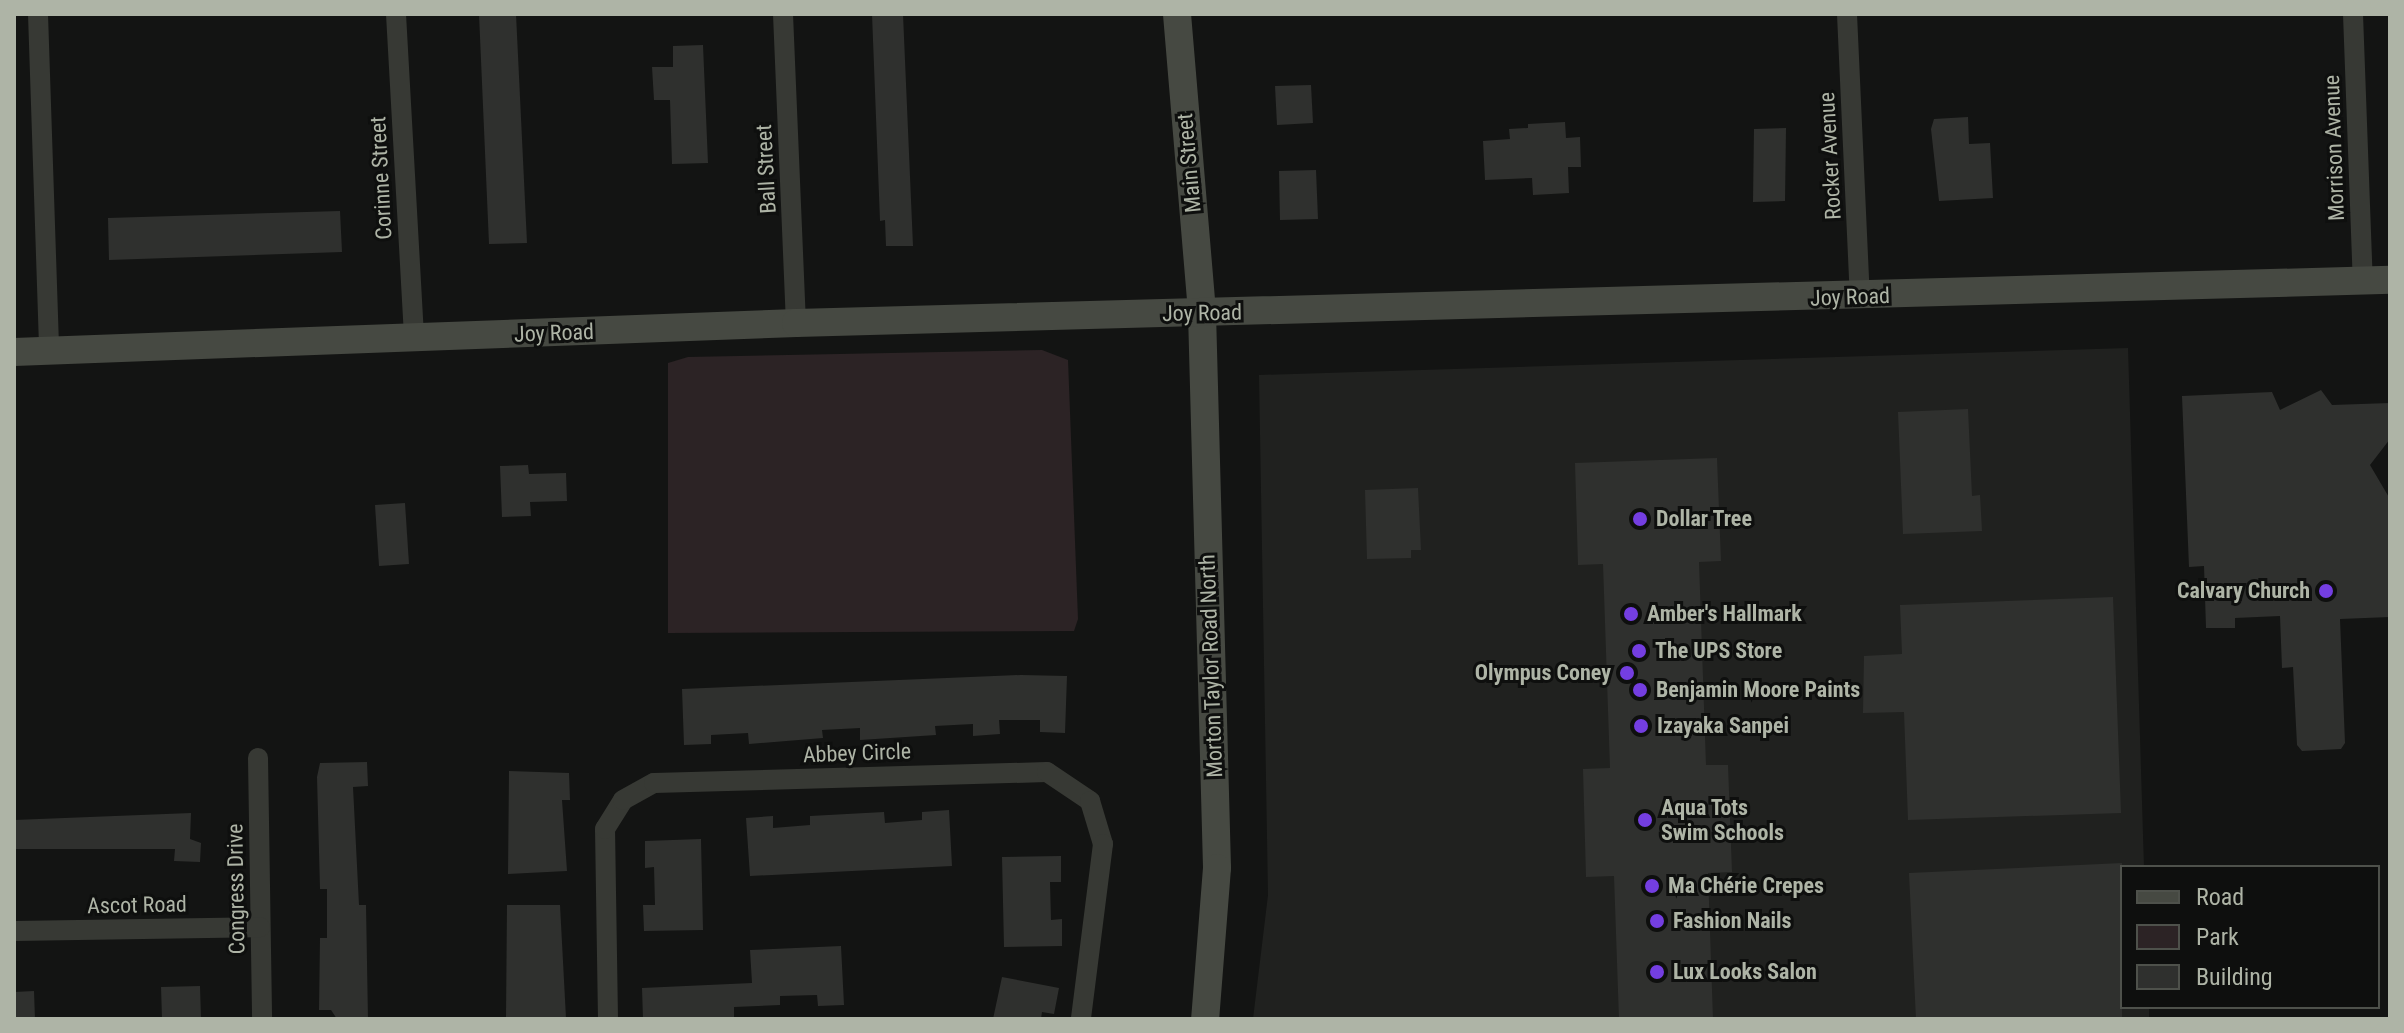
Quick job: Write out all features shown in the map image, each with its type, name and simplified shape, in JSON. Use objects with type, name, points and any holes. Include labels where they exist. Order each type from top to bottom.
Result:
[{"type":"street","points":[[38,14],[49,351]]},
{"type":"street","name":"Corinne Street","points":[[396,14],[414,338]]},
{"type":"street","name":"Ball Street","points":[[783,14],[796,323]]},
{"type":"street","name":"Main Street","points":[[1177,14],[1202,313]]},
{"type":"street","name":"Rocker Avenue","points":[[1847,14],[1860,297]]},
{"type":"street","name":"Morrison Avenue","points":[[2353,14],[2377,280]]},
{"type":"street","name":"Joy Road","points":[[14,352],[796,323],[1860,297],[2377,280]]},
{"type":"street","name":"Morton Taylor Road North","points":[[1202,313],[1217,868],[1205,1019]]},
{"type":"street","name":"Congress Drive","points":[[258,758],[262,1019]]},
{"type":"street","name":"Abbey Circle","points":[[608,1019],[605,829],[623,800],[654,783],[1047,772],[1090,801],[1103,844],[1081,1019]]},
{"type":"street","name":"Ascot Road","points":[[14,931],[260,927]]},
{"type":"shaded area","points":[[2128,348],[2144,865],[2120,865],[2120,1009],[2149,1009],[2149,1019],[1253,1019],[1268,895],[1259,375]]},
{"type":"green space","points":[[1042,350],[1068,360],[1078,619],[1074,631],[668,633],[668,363],[688,357]]},
{"type":"building","points":[[479,14],[516,14],[527,243],[489,244]]},
{"type":"building","points":[[872,14],[903,14],[913,246],[886,246],[885,220],[880,221]]},
{"type":"building","points":[[703,45],[708,163],[672,164],[670,100],[654,100],[652,67],[673,67],[673,46]]},
{"type":"building","points":[[1311,85],[1313,123],[1277,125],[1275,86]]},
{"type":"building","points":[[1968,117],[1969,144],[1990,143],[1993,198],[1939,201],[1931,129],[1934,119]]},
{"type":"building","points":[[1565,122],[1566,138],[1580,137],[1581,167],[1568,167],[1569,193],[1533,195],[1532,178],[1485,180],[1483,141],[1510,139],[1509,129],[1528,128],[1528,124]]},
{"type":"building","points":[[1786,128],[1785,201],[1753,202],[1754,129]]},
{"type":"building","points":[[1316,170],[1318,219],[1280,220],[1279,171]]},
{"type":"building","points":[[340,211],[342,252],[109,260],[108,218]]},
{"type":"building","name":"Calvary Church","points":[[2321,390],[2332,405],[2390,403],[2390,439],[2370,465],[2390,499],[2390,617],[2340,619],[2345,743],[2341,749],[2302,751],[2297,745],[2293,667],[2282,668],[2280,616],[2235,618],[2235,628],[2206,628],[2204,566],[2189,567],[2182,396],[2272,392],[2280,410]]},
{"type":"building","points":[[1968,409],[1972,496],[1980,495],[1982,531],[1903,534],[1898,412]]},
{"type":"building","points":[[1717,458],[1721,561],[1699,562],[1706,765],[1728,765],[1732,872],[1708,873],[1713,1019],[1619,1019],[1614,876],[1586,877],[1583,769],[1610,768],[1603,564],[1578,565],[1575,463]]},
{"type":"building","points":[[528,465],[529,474],[566,473],[567,501],[530,502],[531,516],[502,517],[500,466]]},
{"type":"building","points":[[1418,488],[1421,550],[1411,550],[1411,558],[1367,559],[1365,490]]},
{"type":"building","points":[[405,503],[409,564],[379,566],[375,505]]},
{"type":"building","points":[[2113,597],[2121,813],[1908,820],[1904,712],[1863,713],[1864,656],[1902,654],[1900,605]]},
{"type":"building","points":[[1021,675],[1067,676],[1065,733],[1040,732],[1040,720],[999,720],[1000,734],[973,736],[973,724],[935,726],[936,735],[860,740],[860,728],[822,730],[823,738],[749,744],[748,733],[711,735],[711,744],[684,745],[682,689]]},
{"type":"building","points":[[367,762],[368,786],[353,787],[359,905],[366,905],[368,1019],[337,1019],[331,1010],[319,1010],[320,938],[327,938],[327,889],[320,889],[317,777],[320,763]]},
{"type":"building","points":[[509,771],[569,773],[570,800],[562,800],[567,871],[508,874]]},
{"type":"building","points":[[949,810],[952,866],[750,876],[746,818],[773,816],[773,828],[810,825],[810,816],[884,812],[885,823],[922,820],[922,812]]},
{"type":"building","points":[[191,813],[190,839],[201,843],[200,862],[174,861],[175,849],[14,849],[14,820]]},
{"type":"building","points":[[701,839],[703,930],[644,931],[643,905],[655,905],[654,867],[645,868],[645,841]]},
{"type":"building","points":[[1061,856],[1061,882],[1050,882],[1051,920],[1062,919],[1062,946],[1004,947],[1002,857]]},
{"type":"building","points":[[2122,863],[2122,1019],[1916,1019],[1909,873]]},
{"type":"building","points":[[507,905],[560,905],[566,1018],[506,1019]]},
{"type":"building","points":[[841,946],[844,1005],[818,1006],[817,995],[780,996],[780,1005],[734,1007],[734,1019],[643,1019],[642,988],[752,983],[750,950]]},
{"type":"building","points":[[1002,977],[1059,988],[1054,1014],[1042,1012],[1041,1019],[993,1019]]},
{"type":"building","points":[[200,986],[201,1019],[162,1019],[161,987]]},
{"type":"building","points":[[34,991],[35,1019],[14,1019],[14,992]]},
{"type":"place","name":"Dollar Tree","points":[[1640,519]]},
{"type":"place","name":"Calvary Church","points":[[2326,591]]},
{"type":"place","name":"Amber's Hallmark","points":[[1631,614]]},
{"type":"place","name":"The UPS Store","points":[[1639,651]]},
{"type":"place","name":"Olympus Coney","points":[[1627,673]]},
{"type":"place","name":"Benjamin Moore Paints","points":[[1640,690]]},
{"type":"place","name":"Izayaka Sanpei","points":[[1641,726]]},
{"type":"place","name":"Aqua Tots Swim Schools","points":[[1645,820]]},
{"type":"place","name":"Ma Chérie Crepes","points":[[1652,886]]},
{"type":"place","name":"Fashion Nails","points":[[1657,921]]},
{"type":"place","name":"Lux Looks Salon","points":[[1657,972]]}]
